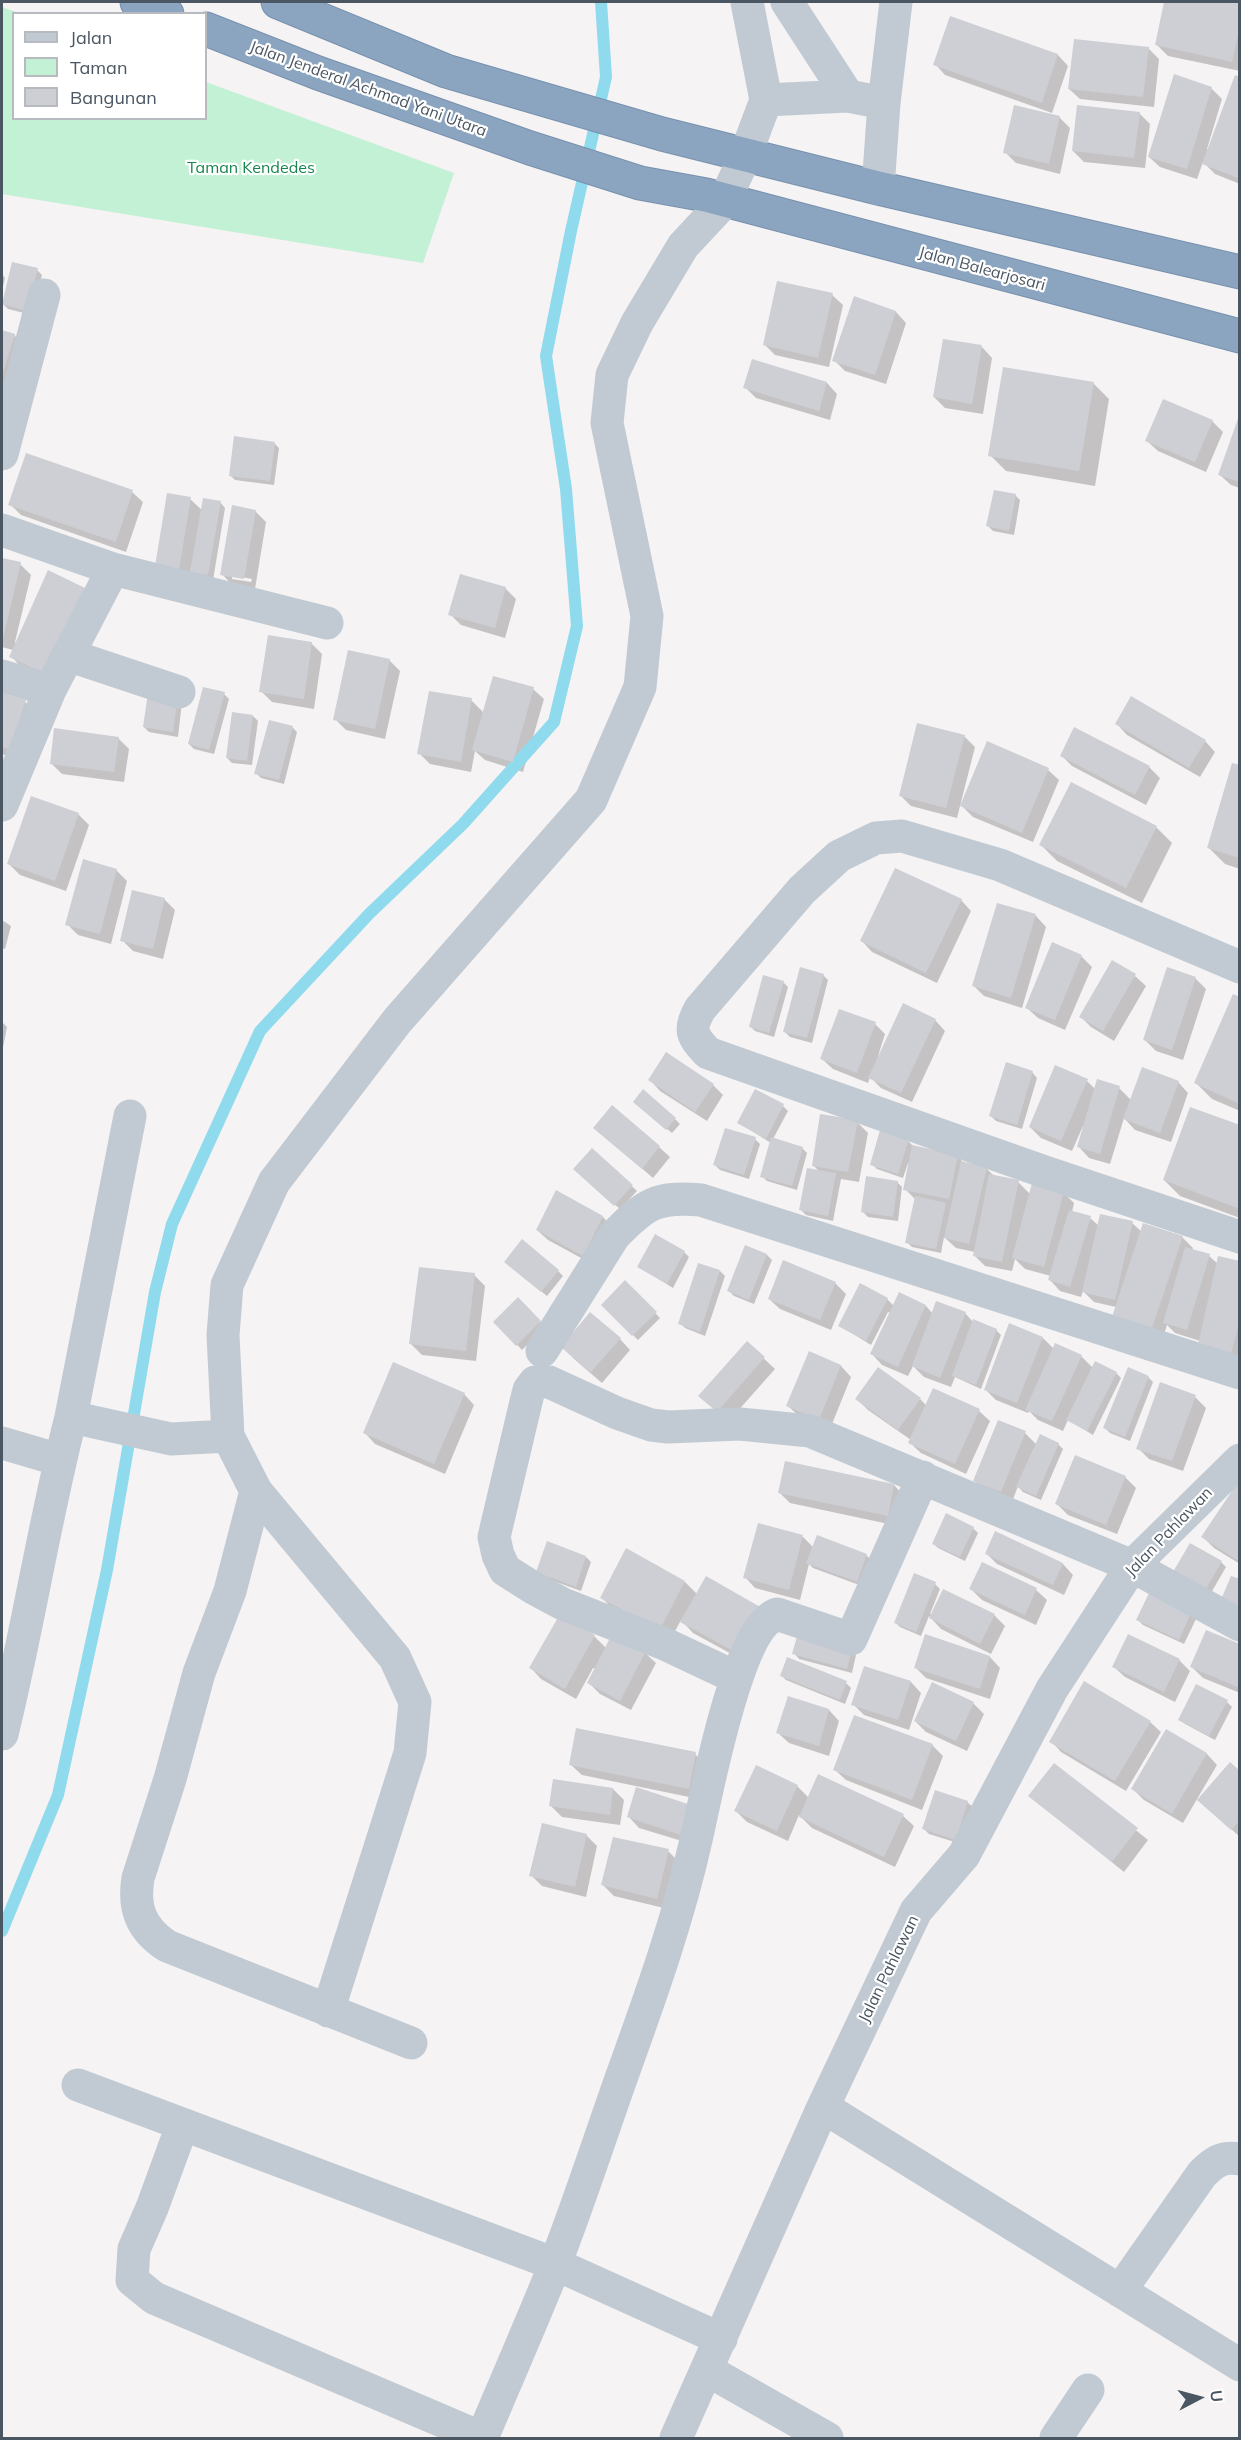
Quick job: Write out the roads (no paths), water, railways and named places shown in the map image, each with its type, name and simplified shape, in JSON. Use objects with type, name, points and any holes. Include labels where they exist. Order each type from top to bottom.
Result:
[{"type":"highway","points":[[137,2],[161,12]]},
{"type":"highway","points":[[278,2],[446,70],[662,134],[878,188],[1239,272]]},
{"type":"highway","name":"Jalan Jenderal Achmad Yani Utara","points":[[207,29],[318,73],[530,148],[640,183]]},
{"type":"highway","name":"Jalan Balearjosari","points":[[640,183],[706,195],[724,202],[1239,336]]},
{"type":"street","points":[[328,2011],[410,1753],[415,1702],[395,1658],[256,1491],[228,1436],[223,1335],[227,1285],[274,1182],[397,1021],[591,800],[640,687],[647,616],[607,423],[612,375],[637,323],[683,246],[724,202],[745,156],[766,100],[747,2]]},
{"type":"street","points":[[787,2],[848,96]]},
{"type":"street","points":[[878,188],[884,103],[896,2]]},
{"type":"street","points":[[766,100],[848,96],[884,103]]},
{"type":"street","points":[[3,443],[44,295]]},
{"type":"street","points":[[2,530],[113,569],[327,622]]},
{"type":"street","points":[[2,805],[50,690],[113,569]]},
{"type":"street","points":[[68,655],[179,692]]},
{"type":"street","points":[[2,676],[50,690]]},
{"type":"street","points":[[1239,967],[1000,865],[902,836],[876,838],[839,856],[802,890],[700,1009],[692,1022],[694,1039],[708,1053],[1045,1172],[1239,1237]]},
{"type":"street","points":[[2,1734],[13,1628],[71,1417],[130,1116]]},
{"type":"street","points":[[542,1351],[614,1236],[653,1203],[679,1198],[701,1200],[1239,1373]]},
{"type":"street","points":[[737,1678],[667,1645],[563,1604],[505,1570],[498,1555],[494,1537],[529,1390],[536,1382],[549,1382],[616,1413],[651,1425],[668,1427],[740,1424],[810,1431],[1132,1566],[1239,1625]]},
{"type":"street","points":[[71,1417],[171,1439],[228,1436]]},
{"type":"street","points":[[2,1443],[60,1460]]},
{"type":"street","name":"Jalan Pahlawan","points":[[676,2439],[823,2107],[916,1911],[964,1855],[1052,1689],[1132,1566],[1239,1460]]},
{"type":"street","points":[[182,2126],[152,2208],[134,2249],[132,2280],[154,2298],[482,2439],[555,2264],[658,1976],[692,1860],[719,1737],[737,1678],[764,1622],[777,1614],[851,1639],[923,1477]]},
{"type":"street","points":[[256,1491],[230,1591],[199,1673],[170,1779],[138,1878],[137,1907],[142,1923],[167,1946],[411,2043]]},
{"type":"street","points":[[78,2085],[182,2126],[555,2264],[721,2339]]},
{"type":"street","points":[[823,2107],[1239,2365]]},
{"type":"street","points":[[1120,2292],[1202,2174],[1222,2158],[1239,2159]]},
{"type":"street","points":[[707,2370],[827,2439]]},
{"type":"street","points":[[1056,2439],[1088,2390]]},
{"type":"waterway","points":[[2,1931],[58,1795],[107,1570],[155,1292],[172,1224],[260,1031],[369,914],[463,824],[554,722],[577,626],[566,489],[546,356],[571,231],[606,77],[601,2]]},
{"type":"park label","name":"Taman Kendedes","points":[[251,168]]}]
